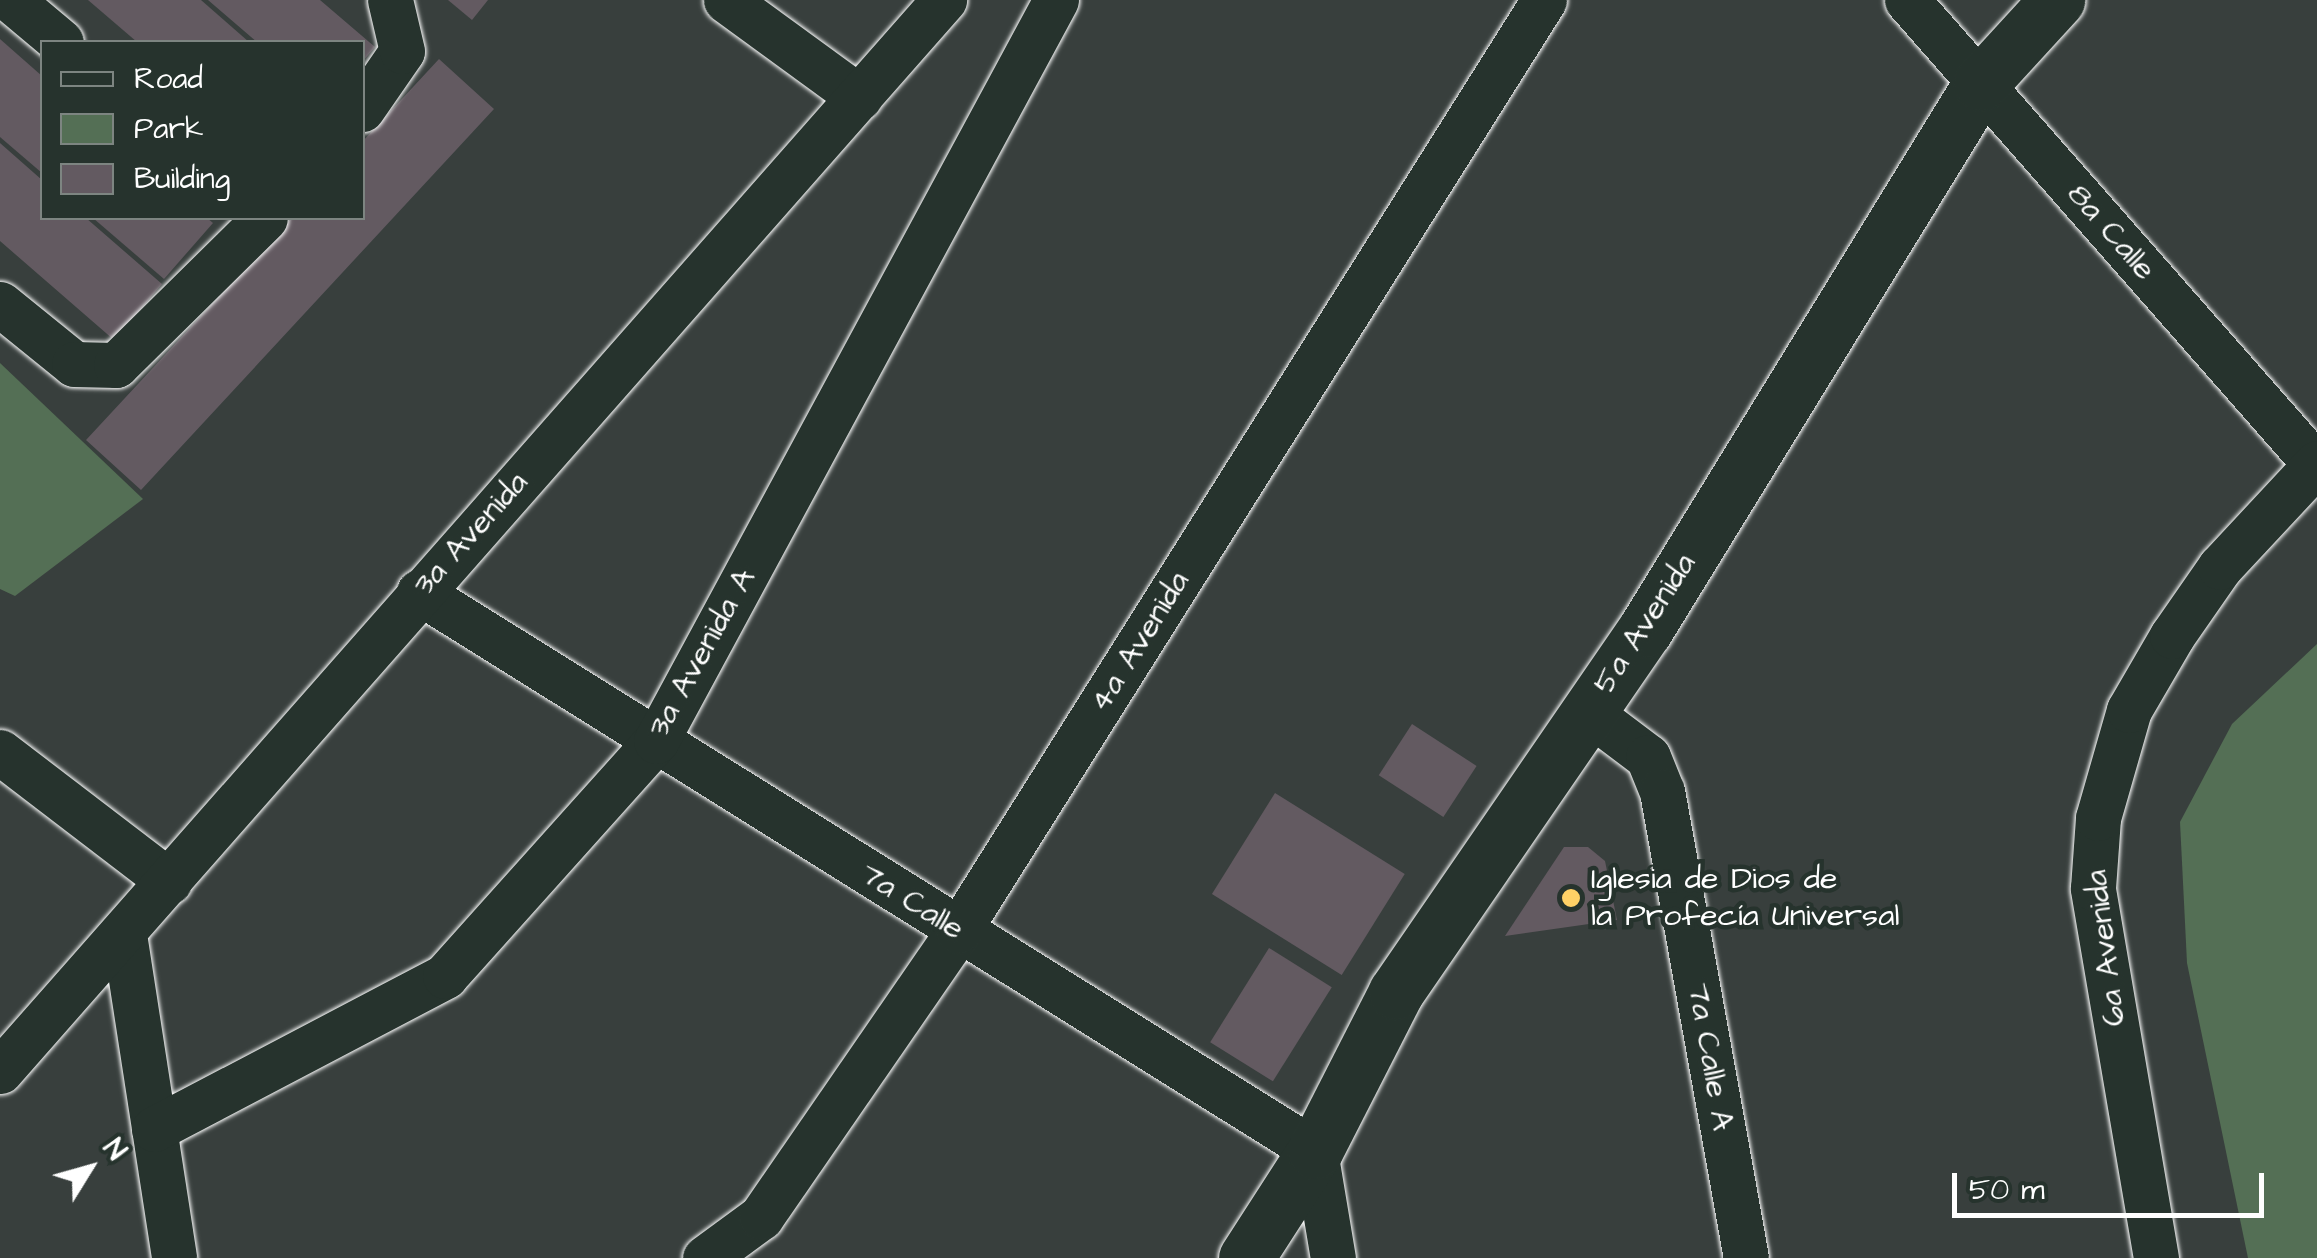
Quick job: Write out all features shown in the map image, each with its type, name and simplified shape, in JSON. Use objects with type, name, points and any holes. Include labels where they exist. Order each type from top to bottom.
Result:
[{"type":"main road","name":"5a Avenida","points":[[1246,1258],[1316,1152],[1396,992],[1587,712],[1980,84],[2057,0]]},
{"type":"street","points":[[12,0],[59,40]]},
{"type":"street","points":[[365,105],[402,52],[390,0]]},
{"type":"street","points":[[726,0],[750,26],[774,22],[860,97]]},
{"type":"street","name":"3a Avenida","points":[[0,1071],[944,0]]},
{"type":"street","name":"3a Avenida A","points":[[154,1129],[446,976],[656,741],[1056,0]]},
{"type":"street","name":"4a Avenida","points":[[705,1258],[762,1217],[958,931],[1544,0]]},
{"type":"street","name":"8a Calle","points":[[1907,0],[2316,464]]},
{"type":"street","points":[[0,304],[74,364],[116,365],[263,220]]},
{"type":"street","name":"6a Avenida","points":[[2156,1258],[2100,938],[2098,818],[2129,710],[2172,636],[2220,566],[2316,464]]},
{"type":"street","name":"7a Calle","points":[[420,592],[1316,1152]]},
{"type":"street","name":"7a Calle A","points":[[1587,712],[1648,757],[1662,791],[1746,1258]]},
{"type":"street","points":[[0,752],[170,881]]},
{"type":"street","points":[[124,934],[174,1258]]},
{"type":"street","points":[[1316,1152],[1333,1258]]},
{"type":"green space","points":[[0,363],[143,499],[15,596],[0,589]]},
{"type":"green space","points":[[2317,644],[2317,1258],[2248,1258],[2187,963],[2180,822],[2232,724]]},
{"type":"building","points":[[88,0],[201,0],[247,40],[135,40]]},
{"type":"building","points":[[208,0],[320,0],[375,47],[365,59],[365,40],[255,40]]},
{"type":"building","points":[[448,0],[488,0],[472,20]]},
{"type":"building","points":[[0,39],[40,74],[40,171],[0,137]]},
{"type":"building","points":[[439,59],[494,109],[141,490],[86,440],[290,220],[365,220],[365,139]]},
{"type":"building","points":[[0,143],[40,178],[40,220],[88,220],[162,284],[114,340],[0,241]]},
{"type":"building","points":[[95,220],[213,223],[164,279]]},
{"type":"building","points":[[1412,724],[1477,766],[1443,817],[1379,775]]},
{"type":"building","points":[[1275,793],[1405,874],[1342,975],[1212,894]]},
{"type":"building","name":"Iglesia de Dios de la Profecía Universal","points":[[1564,847],[1588,847],[1605,861],[1617,920],[1505,936]]},
{"type":"building","points":[[1269,948],[1332,987],[1273,1081],[1210,1042]]},
{"type":"place","name":"Iglesia de Dios de la Profecía Universal","points":[[1571,898]]}]
